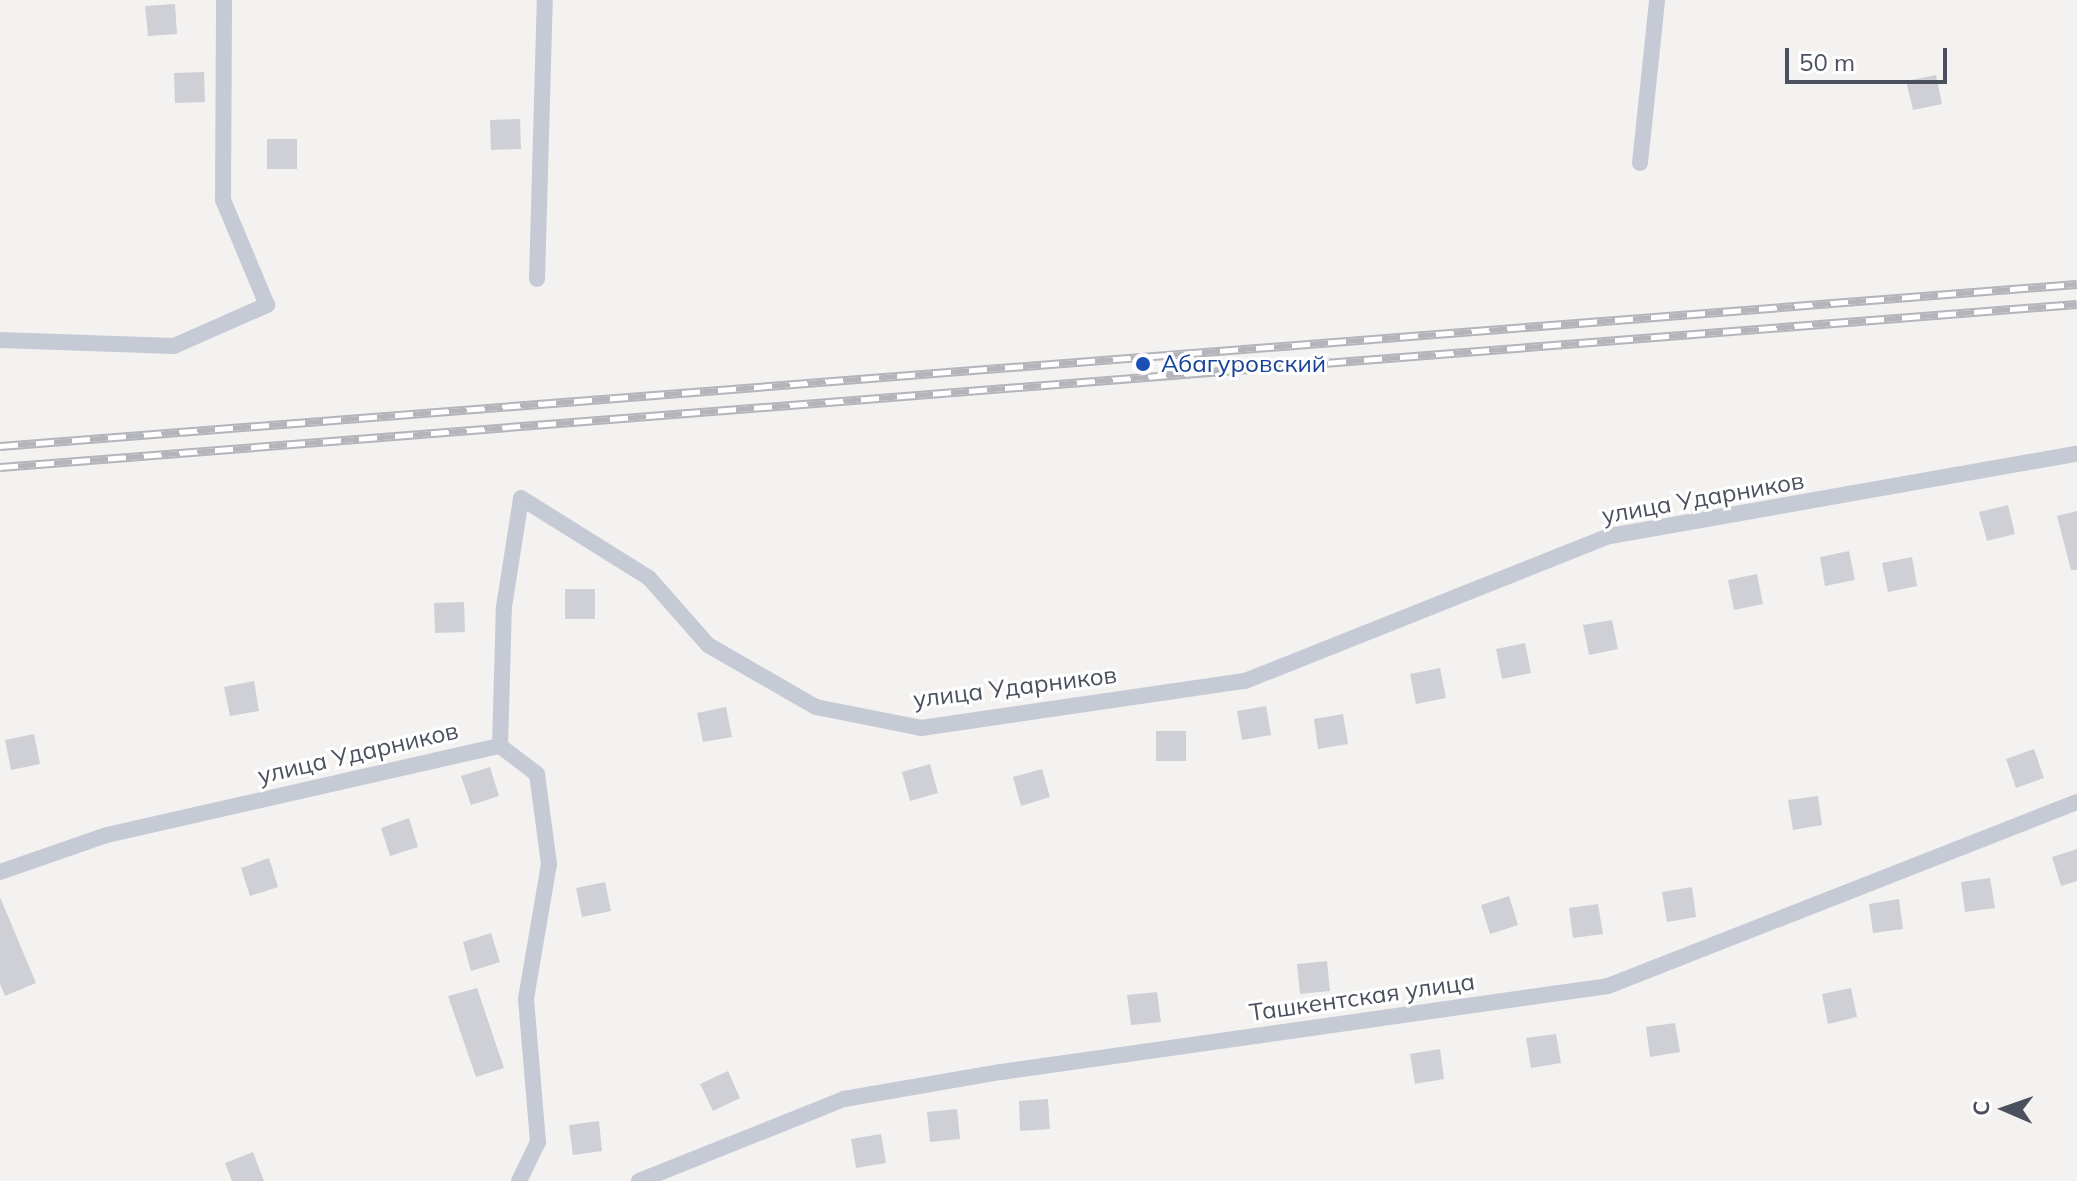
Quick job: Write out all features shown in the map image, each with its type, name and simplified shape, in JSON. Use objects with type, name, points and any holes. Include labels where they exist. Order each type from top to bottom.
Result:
[{"type":"street","points":[[0,340],[174,346],[267,305],[223,200],[224,0]]},
{"type":"street","points":[[537,279],[545,0]]},
{"type":"street","points":[[1640,163],[1657,0]]},
{"type":"street","name":"улица Ударников","points":[[0,872],[107,835],[500,746],[504,607],[521,498],[649,578],[708,645],[802,700],[816,707],[921,728],[1245,681],[1610,536],[2077,454]]},
{"type":"street","points":[[500,746],[537,774],[549,864],[526,999],[538,1142],[519,1181]]},
{"type":"street","name":"Ташкентская улица","points":[[639,1181],[844,1099],[1001,1072],[1608,986],[2077,802]]},
{"type":"building","points":[[175,4],[177,34],[148,36],[145,6]]},
{"type":"building","points":[[204,72],[205,102],[175,103],[174,73]]},
{"type":"building","points":[[1936,75],[1942,104],[1913,110],[1906,81]]},
{"type":"building","points":[[520,119],[521,149],[491,150],[490,120]]},
{"type":"building","points":[[267,139],[297,139],[297,169],[267,169]]},
{"type":"building","points":[[2008,505],[2015,534],[1987,541],[1979,512]]},
{"type":"building","points":[[2077,511],[2077,570],[2071,570],[2057,516]]},
{"type":"building","points":[[1849,551],[1855,580],[1825,586],[1820,557]]},
{"type":"building","points":[[1912,557],[1917,586],[1888,592],[1882,563]]},
{"type":"building","points":[[1757,574],[1763,604],[1734,610],[1728,580]]},
{"type":"building","points":[[565,589],[595,589],[595,619],[565,619]]},
{"type":"building","points":[[464,602],[465,632],[435,633],[434,603]]},
{"type":"building","points":[[1612,620],[1618,649],[1589,655],[1583,625]]},
{"type":"building","points":[[1525,643],[1531,673],[1502,679],[1496,649]]},
{"type":"building","points":[[1440,668],[1446,698],[1416,704],[1410,674]]},
{"type":"building","points":[[254,681],[259,711],[230,716],[224,687]]},
{"type":"building","points":[[1266,706],[1271,735],[1242,740],[1237,711]]},
{"type":"building","points":[[726,707],[732,737],[703,742],[697,713]]},
{"type":"building","points":[[1343,714],[1348,744],[1318,749],[1314,719]]},
{"type":"building","points":[[1156,731],[1186,731],[1186,761],[1156,761]]},
{"type":"building","points":[[34,734],[40,764],[11,770],[5,740]]},
{"type":"building","points":[[2034,749],[2044,778],[2016,788],[2006,759]]},
{"type":"building","points":[[930,764],[938,793],[910,801],[902,772]]},
{"type":"building","points":[[490,767],[499,796],[471,805],[461,776]]},
{"type":"building","points":[[1042,769],[1050,797],[1021,806],[1013,777]]},
{"type":"building","points":[[1818,796],[1822,825],[1793,830],[1788,800]]},
{"type":"building","points":[[409,818],[418,847],[390,856],[381,828]]},
{"type":"building","points":[[2077,849],[2077,881],[2061,886],[2052,857]]},
{"type":"building","points":[[269,858],[278,887],[250,896],[241,868]]},
{"type":"building","points":[[1990,878],[1995,908],[1965,912],[1961,882]]},
{"type":"building","points":[[605,882],[611,911],[582,917],[576,888]]},
{"type":"building","points":[[1692,887],[1696,917],[1667,922],[1662,892]]},
{"type":"building","points":[[1509,896],[1518,925],[1490,934],[1481,905]]},
{"type":"building","points":[[0,897],[36,983],[5,996],[0,984]]},
{"type":"building","points":[[1899,899],[1903,929],[1873,933],[1869,904]]},
{"type":"building","points":[[1598,904],[1603,934],[1573,938],[1569,908]]},
{"type":"building","points":[[491,933],[500,962],[471,971],[463,942]]},
{"type":"building","points":[[1327,961],[1330,991],[1300,994],[1297,964]]},
{"type":"building","points":[[477,988],[504,1068],[476,1077],[448,996]]},
{"type":"building","points":[[1851,988],[1857,1017],[1828,1024],[1822,994]]},
{"type":"building","points":[[1157,992],[1161,1022],[1131,1025],[1127,995]]},
{"type":"building","points":[[1675,1023],[1680,1052],[1650,1057],[1646,1027]]},
{"type":"building","points":[[1556,1034],[1561,1063],[1531,1068],[1526,1038]]},
{"type":"building","points":[[1440,1049],[1444,1079],[1415,1084],[1410,1054]]},
{"type":"building","points":[[728,1071],[740,1098],[713,1111],[700,1084]]},
{"type":"building","points":[[1048,1099],[1050,1129],[1020,1131],[1019,1101]]},
{"type":"building","points":[[957,1109],[960,1139],[930,1142],[927,1112]]},
{"type":"building","points":[[599,1121],[602,1151],[573,1155],[569,1125]]},
{"type":"building","points":[[881,1134],[886,1163],[856,1168],[851,1139]]},
{"type":"building","points":[[253,1152],[264,1181],[232,1181],[225,1163]]},
{"type":"railway","points":[[0,446],[2077,284]]},
{"type":"railway","points":[[0,467],[2077,304]]},
{"type":"place","name":"Абагуровский","points":[[1143,364]]}]
